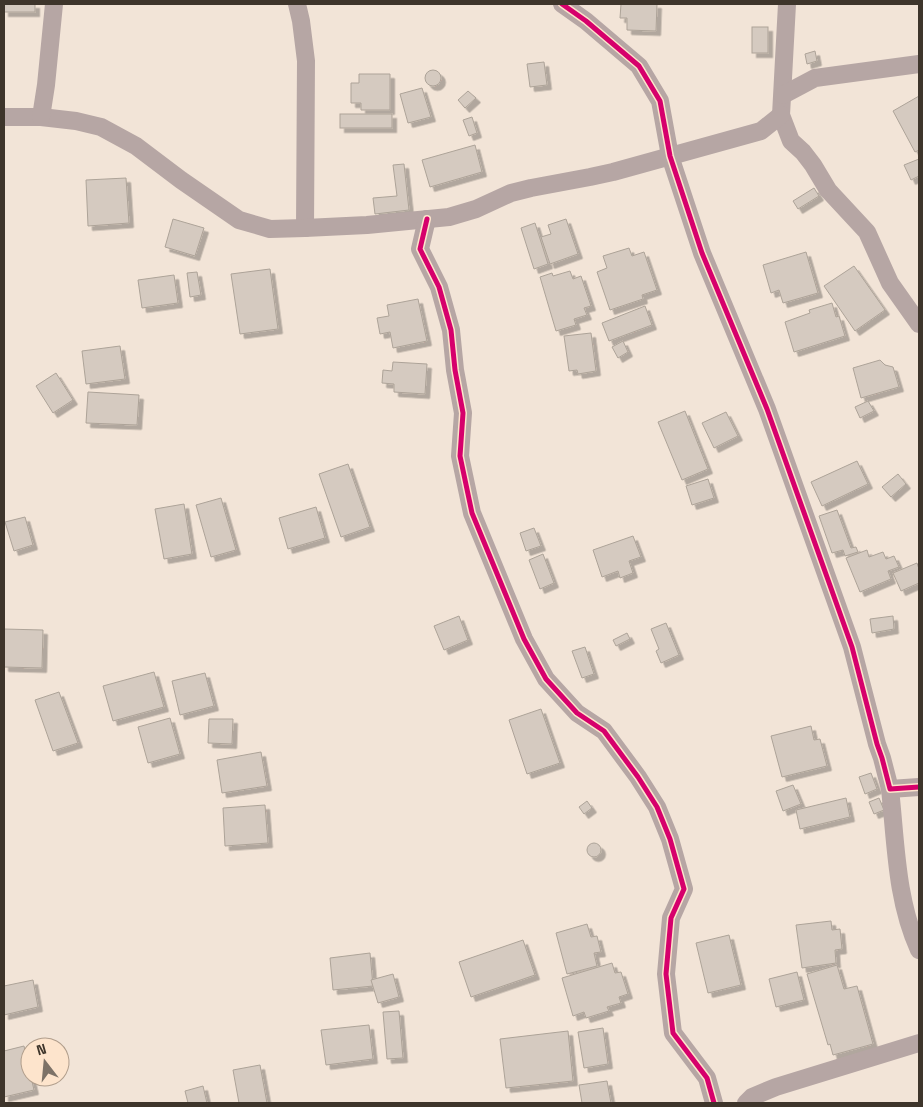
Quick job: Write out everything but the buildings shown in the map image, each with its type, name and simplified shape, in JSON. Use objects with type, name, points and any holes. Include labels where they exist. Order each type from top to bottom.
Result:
[{"type":"street","points":[[41,116],[54,4]]},
{"type":"street","points":[[297,4],[306,60],[305,228]]},
{"type":"street","points":[[562,4],[586,21],[639,66],[660,101],[670,156],[702,253],[767,409],[852,647],[890,789],[900,883],[912,935],[919,950]]},
{"type":"street","points":[[787,4],[781,115],[791,141],[813,165],[828,190],[867,232],[890,283],[919,324]]},
{"type":"street","points":[[783,95],[815,78],[919,64]]},
{"type":"street","points":[[4,117],[41,116],[101,127],[136,146],[239,220],[270,228],[305,228],[367,225],[449,217],[511,193],[590,178],[761,131],[781,115]]},
{"type":"street","points":[[761,131],[791,141]]},
{"type":"street","points":[[427,219],[420,249],[439,287],[451,330],[455,370],[463,413],[460,456],[472,513],[524,639],[546,679],[577,713],[604,731],[648,792],[657,807],[670,838],[684,889],[671,918],[666,974],[672,1033],[707,1078],[714,1103]]},
{"type":"street","points":[[890,789],[919,787]]},
{"type":"street","points":[[746,1103],[752,1097],[776,1087],[919,1043]]},
{"type":"cycle path","points":[[562,4],[586,21],[639,66],[660,101],[670,156],[702,253],[767,409],[852,647],[890,789],[919,787]]},
{"type":"cycle path","points":[[427,219],[420,249],[439,287],[451,330],[455,370],[463,413],[460,456],[472,513],[524,639],[546,679],[577,713],[604,731],[638,777],[657,807],[670,839],[684,889],[671,918],[666,974],[673,1033],[707,1078],[714,1103]]}]
